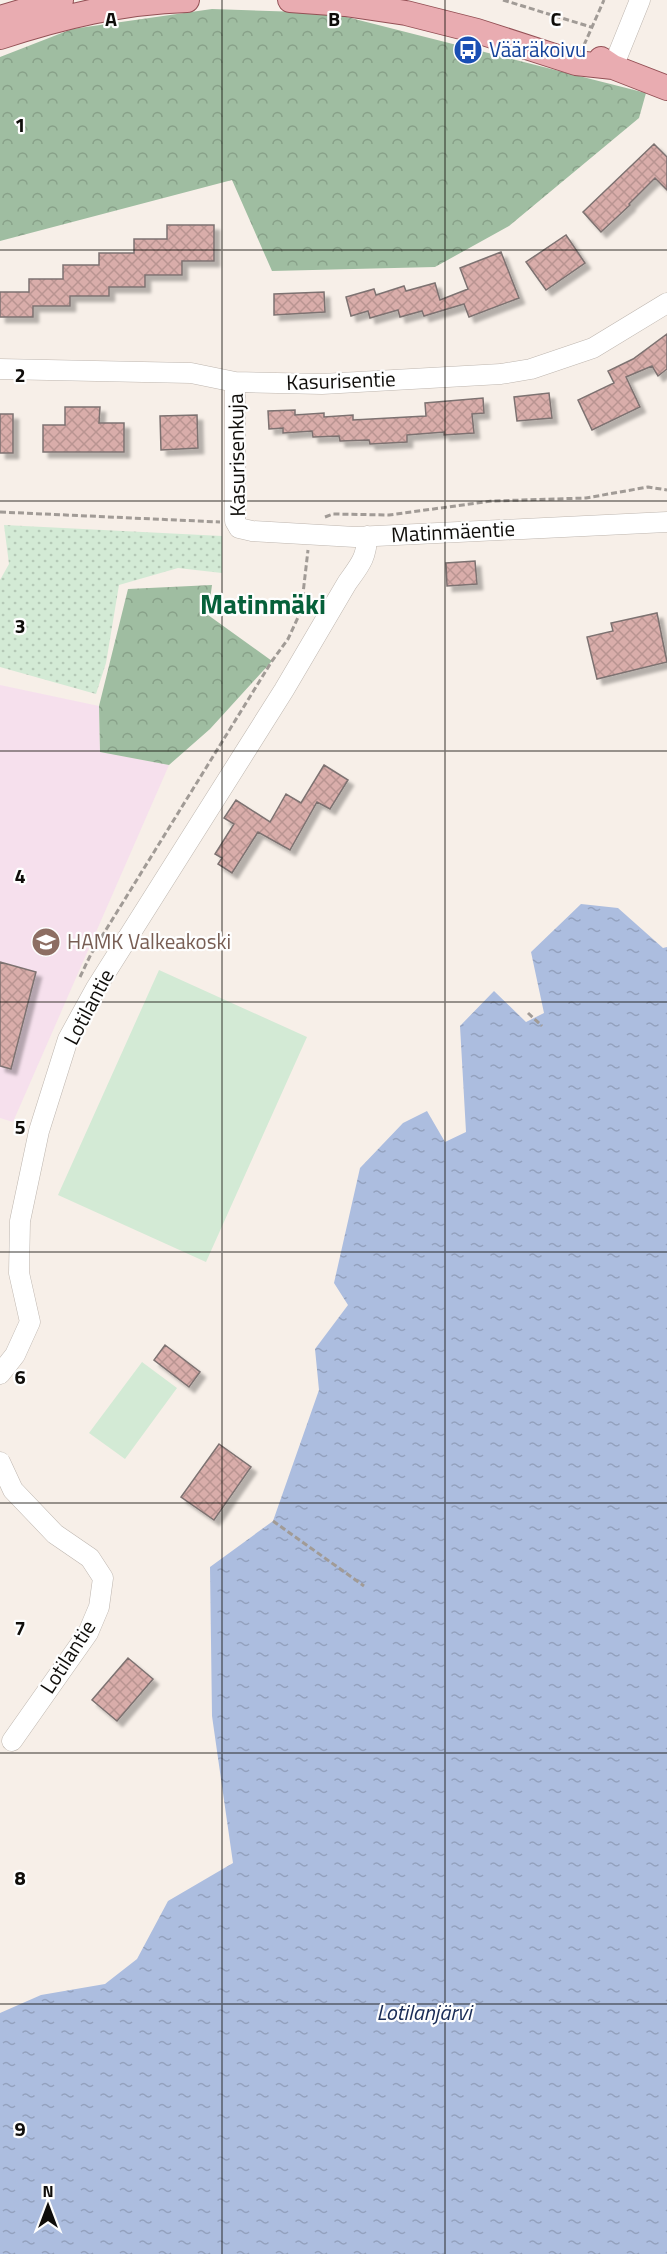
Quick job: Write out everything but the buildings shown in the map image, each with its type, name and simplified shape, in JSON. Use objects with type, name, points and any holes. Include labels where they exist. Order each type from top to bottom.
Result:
[{"type":"main road","points":[[0,18],[61,0]]},
{"type":"main road","points":[[0,37],[48,21],[104,9],[187,0]]},
{"type":"main road","points":[[290,0],[345,4],[406,13],[477,31],[576,63],[613,67],[667,88]]},
{"type":"main road","points":[[419,0],[587,38],[613,67]]},
{"type":"street","points":[[613,67],[640,0]]},
{"type":"street","name":"Kasurisentie","points":[[0,369],[191,373],[235,382],[322,384],[501,374],[531,369],[593,348],[667,303]]},
{"type":"street","name":"Kasurisenkuja","points":[[235,382],[237,525]]},
{"type":"street","name":"Matinmäentie","points":[[237,525],[252,531],[361,537],[667,522]]},
{"type":"street","name":"Lotilantie","points":[[0,1374],[15,1355],[30,1322],[19,1273],[20,1221],[39,1131],[68,1039],[96,988],[284,690],[367,552],[361,537]]},
{"type":"street","name":"Lotilantie","points":[[0,1462],[13,1490],[55,1534],[90,1558],[103,1578],[99,1607],[88,1633],[12,1741]]},
{"type":"path","points":[[503,0],[587,38],[604,0]]},
{"type":"path","points":[[317,519],[333,514],[389,515],[492,501],[586,498],[648,487],[667,490]]},
{"type":"path","points":[[0,512],[237,525]]},
{"type":"path","points":[[528,1013],[542,1026]]},
{"type":"path","points":[[273,1521],[364,1586]]},
{"type":"shaded area","name":"HAMK Valkeakoski","points":[[0,685],[99,706],[100,752],[169,765],[13,1122],[0,1118]]},
{"type":"green space","points":[[212,9],[331,13],[646,93],[639,118],[509,226],[435,267],[272,271],[232,180],[0,241],[0,57],[72,29]]},
{"type":"green space","points":[[4,525],[222,536],[222,573],[178,568],[119,585],[106,663],[96,694],[0,667],[0,580],[9,564]]},
{"type":"green space","points":[[212,585],[208,615],[272,661],[210,729],[169,765],[100,752],[99,706],[128,589]]},
{"type":"green space","points":[[159,970],[307,1037],[206,1262],[58,1195]]},
{"type":"green space","points":[[142,1362],[177,1388],[125,1459],[89,1433]]},
{"type":"water","name":"Lotilanjärvi","points":[[581,904],[618,908],[663,948],[667,947],[667,2254],[0,2254],[0,2013],[41,1995],[105,1984],[137,1959],[168,1901],[233,1863],[212,1716],[210,1567],[273,1521],[319,1390],[315,1349],[348,1305],[334,1283],[360,1168],[403,1123],[427,1111],[445,1142],[466,1132],[460,1026],[494,991],[526,1022],[544,1013],[531,952]]},
{"type":"place","name":"Vääräkoivu","points":[[468,50]]},
{"type":"place","name":"HAMK Valkeakoski","points":[[46,942]]},
{"type":"district","name":"Matinmäki","points":[[263,605]]}]
